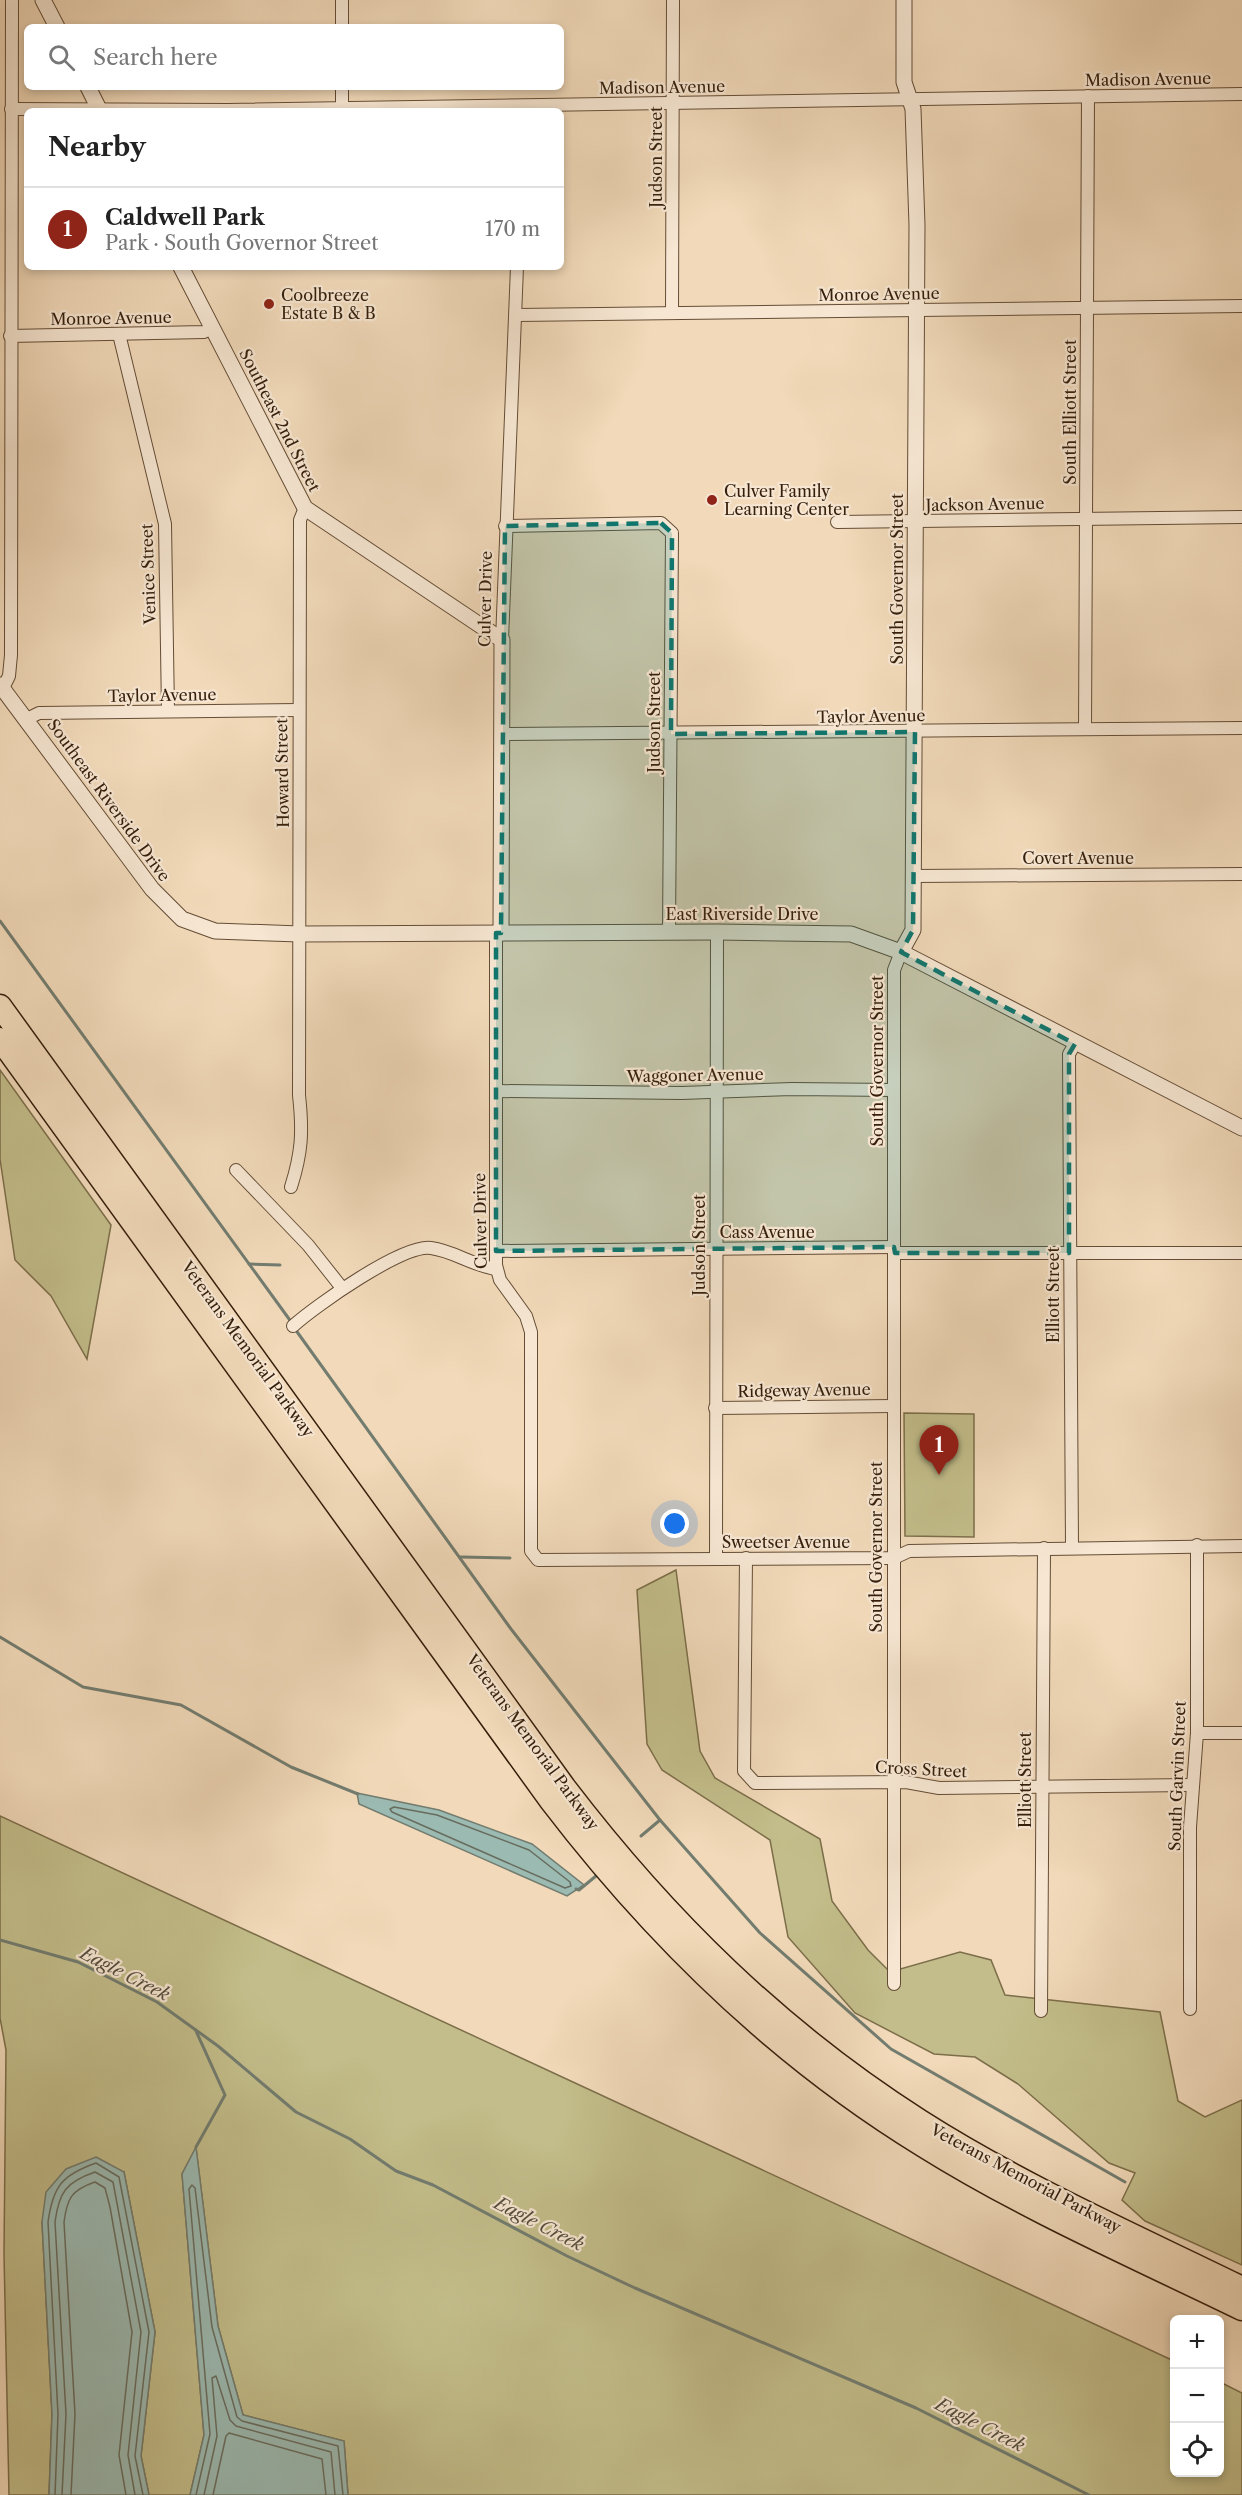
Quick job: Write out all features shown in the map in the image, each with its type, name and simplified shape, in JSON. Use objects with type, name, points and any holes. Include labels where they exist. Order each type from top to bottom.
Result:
[{"type":"highway","name":"Veterans Memorial Parkway","points":[[0,1006],[565,1788],[621,1860],[694,1939],[811,2044],[920,2121],[1050,2194],[1242,2288]]},
{"type":"highway","name":"Veterans Memorial Parkway","points":[[0,1039],[551,1801],[600,1865],[675,1947],[789,2051],[867,2109],[923,2146],[1023,2202],[1242,2309]]},
{"type":"street","points":[[1,687],[9,676],[11,656],[5,467],[10,336],[6,269],[12,0]]},
{"type":"street","points":[[43,0],[55,24]]},
{"type":"street","points":[[342,0],[342,24]]},
{"type":"street","name":"Judson Street","points":[[672,313],[674,0]]},
{"type":"street","name":"South Governor Street","points":[[894,1984],[892,1782],[894,970],[913,930],[915,732],[917,225],[913,109],[904,81],[904,0]]},
{"type":"street","points":[[90,90],[98,108]]},
{"type":"street","points":[[342,90],[342,107]]},
{"type":"street","name":"Madison Avenue","points":[[304,108],[512,108],[672,103],[1242,94]]},
{"type":"street","name":"South Elliott Street","points":[[1085,728],[1088,96]]},
{"type":"street","name":"Madison Avenue","points":[[11,109],[24,109]]},
{"type":"street","name":"Southeast 2nd Street","points":[[183,270],[306,508],[501,640]]},
{"type":"street","name":"Culver Drive","points":[[517,270],[517,315],[501,640],[496,1269],[500,1280],[526,1316],[531,1332],[532,1534]]},
{"type":"street","name":"Monroe Avenue","points":[[517,315],[1242,306]]},
{"type":"street","name":"Monroe Avenue","points":[[10,336],[204,332],[212,328]]},
{"type":"street","name":"Venice Street","points":[[119,334],[165,524],[168,711]]},
{"type":"street","name":"Howard Street","points":[[291,1187],[302,1153],[303,1133],[299,1095],[298,710],[300,520],[306,508]]},
{"type":"street","name":"Jackson Avenue","points":[[837,522],[1242,517]]},
{"type":"street","name":"Judson Street","points":[[505,526],[656,524],[666,526],[672,533],[669,932]]},
{"type":"street","name":"Southeast Riverside Drive","points":[[1,687],[152,889],[172,912],[197,926]]},
{"type":"street","name":"Taylor Avenue","points":[[27,719],[39,712],[298,710]]},
{"type":"street","name":"Taylor Avenue","points":[[501,734],[1242,728]]},
{"type":"street","name":"Covert Avenue","points":[[914,876],[1242,874]]},
{"type":"street","name":"East Riverside Drive","points":[[197,926],[215,931],[300,934],[669,932],[851,934],[901,952],[1075,1044],[1242,1128]]},
{"type":"street","name":"Judson Street","points":[[716,1558],[717,932]]},
{"type":"street","name":"Elliott Street","points":[[1072,1547],[1069,1054],[1075,1044]]},
{"type":"street","name":"Waggoner Avenue","points":[[497,1091],[593,1093],[894,1090]]},
{"type":"street","points":[[236,1170],[308,1245],[342,1288]]},
{"type":"street","points":[[293,1326],[313,1307],[342,1288],[414,1251],[429,1247],[446,1251],[477,1266],[496,1269]]},
{"type":"street","name":"Cass Avenue","points":[[496,1251],[716,1248],[1242,1253]]},
{"type":"street","name":"Ridgeway Avenue","points":[[715,1408],[894,1406]]},
{"type":"street","name":"Sweetser Avenue","points":[[532,1534],[533,1556],[545,1561],[894,1558],[909,1551],[1242,1546]]},
{"type":"street","name":"South Garvin Street","points":[[1190,2009],[1191,1785],[1197,1733],[1197,1545]]},
{"type":"street","name":"Elliott Street","points":[[1041,2011],[1044,1548]]},
{"type":"street","name":"Cross Street","points":[[746,1558],[744,1771],[749,1780],[757,1783],[892,1782],[939,1788],[1191,1785]]},
{"type":"street","points":[[1197,1733],[1242,1733]]},
{"type":"highlighted area","points":[[661,523],[672,533],[671,734],[915,732],[913,930],[901,952],[1075,1044],[1069,1054],[1069,1253],[895,1253],[894,1247],[496,1251],[496,933],[501,933],[505,526]]},
{"type":"shaded area","points":[[0,1070],[111,1225],[87,1359],[51,1296],[15,1260],[0,1159]]},
{"type":"shaded area","points":[[904,1413],[974,1414],[974,1537],[905,1536]]},
{"type":"shaded area","points":[[676,1570],[700,1751],[715,1778],[820,1839],[832,1901],[868,1950],[890,1972],[960,1952],[991,1960],[1005,1995],[1160,2012],[1178,2101],[1205,2117],[1242,2100],[1242,2265],[1145,2221],[1122,2200],[1135,2173],[1109,2163],[1018,2084],[975,2057],[934,2054],[855,2013],[788,1937],[770,1840],[662,1770],[647,1744],[637,1590]]},
{"type":"shaded area","points":[[0,1816],[1170,2359],[1170,2477],[1224,2477],[1224,2384],[1242,2393],[1242,2495],[348,2495],[344,2441],[243,2415],[218,2326],[196,2148],[182,2174],[204,2435],[190,2495],[149,2495],[141,2456],[155,2332],[124,2172],[42,2222],[52,2414],[49,2495],[9,2495],[4,2254],[6,2050],[0,2018]]},
{"type":"water","points":[[357,1793],[439,1810],[532,1844],[584,1885],[567,1896],[359,1804]]},
{"type":"water","points":[[196,2147],[218,2326],[243,2415],[344,2441],[348,2495],[190,2495],[204,2435],[182,2174]]},
{"type":"water","points":[[96,2157],[124,2172],[155,2332],[141,2456],[149,2495],[49,2495],[52,2414],[42,2222],[46,2192],[66,2169]]},
{"type":"waterway","points":[[0,921],[292,1323]]},
{"type":"waterway","points":[[249,1264],[280,1265]]},
{"type":"waterway","points":[[295,1329],[511,1629],[660,1820],[760,1933],[891,2049],[1125,2182]]},
{"type":"waterway","points":[[461,1557],[510,1558]]},
{"type":"waterway","points":[[0,1637],[83,1687],[181,1705],[291,1767],[358,1794]]},
{"type":"waterway","points":[[641,1836],[660,1820]]},
{"type":"waterway","points":[[576,1889],[579,1890],[596,1876]]},
{"type":"waterway","name":"Eagle Creek","points":[[0,1940],[78,1962],[157,2002],[218,2046],[296,2112],[350,2139],[396,2171],[433,2185],[567,2256],[635,2288],[916,2408],[1089,2495]]},
{"type":"waterway","points":[[196,2031],[225,2095],[196,2147]]},
{"type":"place","name":"Coolbreeze Estate B & B","points":[[269,304]]},
{"type":"place","name":"Culver Family Learning Center","points":[[712,500]]},
{"type":"place","name":"Caldwell Park","points":[[939,1475]]}]
